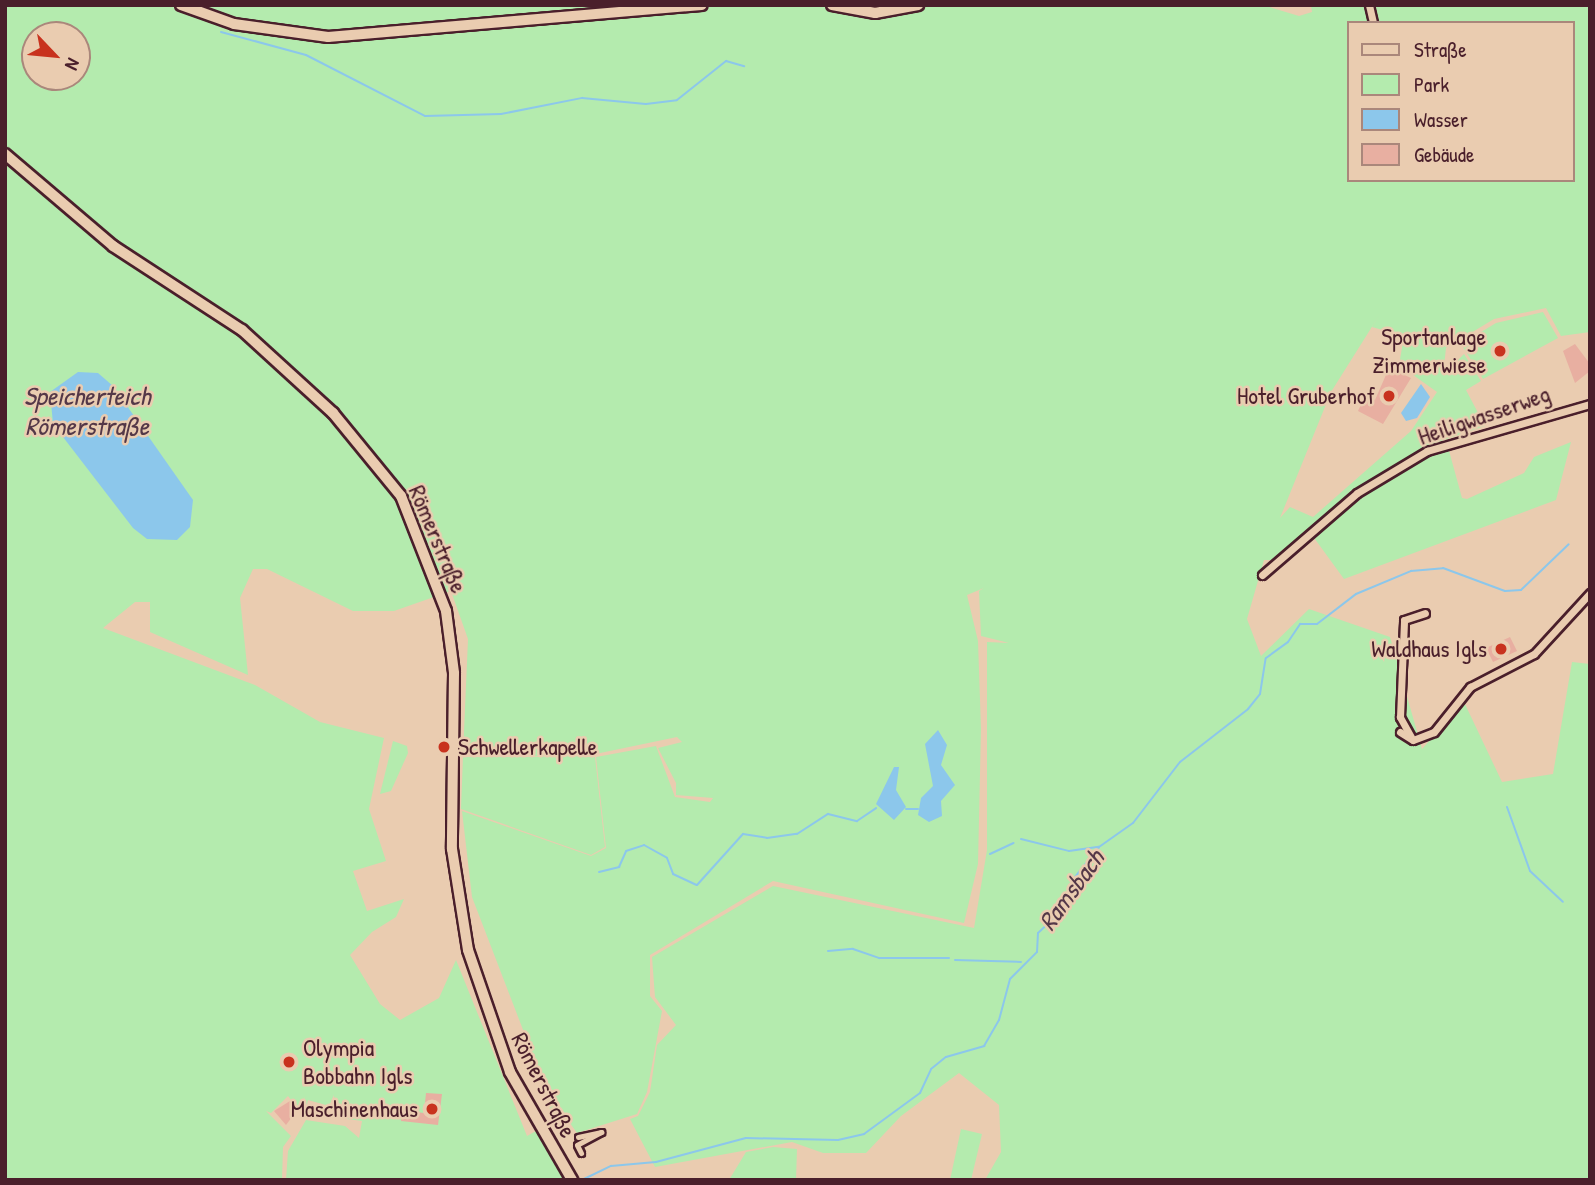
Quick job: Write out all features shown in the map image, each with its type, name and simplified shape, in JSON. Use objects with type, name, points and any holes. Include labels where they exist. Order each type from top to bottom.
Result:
[{"type":"main road","points":[[181,5],[252,28],[328,37],[702,5]]},
{"type":"main road","points":[[832,5],[867,13],[918,5]]},
{"type":"main road","name":"Römerstraße","points":[[5,154],[113,246],[242,330],[333,413],[401,496],[446,611],[454,673],[452,849],[468,950],[510,1072],[572,1180]]},
{"type":"street","name":"Heiligwasserweg","points":[[1262,575],[1357,493],[1427,451],[1590,404]]},
{"type":"street","points":[[1413,740],[1434,732],[1478,681],[1539,649],[1590,593]]},
{"type":"street","points":[[1413,740],[1400,717],[1404,620],[1426,613]]},
{"type":"street","points":[[1400,732],[1413,740]]},
{"type":"street","points":[[578,1137],[601,1132],[577,1144],[581,1153]]},
{"type":"green space","points":[[5,5],[1263,5],[1299,16],[1312,12],[1311,5],[1590,5],[1590,332],[1561,336],[1546,308],[1494,319],[1446,348],[1443,375],[1464,354],[1481,381],[1466,390],[1485,426],[1429,445],[1345,499],[1274,560],[1264,560],[1247,619],[1261,656],[1309,609],[1390,637],[1422,749],[1464,702],[1502,782],[1553,774],[1572,662],[1590,664],[1590,1180],[985,1180],[1001,1152],[999,1105],[959,1073],[901,1116],[866,1153],[823,1153],[792,1142],[655,1167],[630,1119],[638,1116],[650,1092],[657,1045],[676,1025],[655,997],[652,957],[773,886],[974,928],[987,850],[987,642],[1009,643],[981,636],[979,591],[984,588],[967,595],[978,641],[981,729],[978,864],[964,923],[773,881],[650,955],[650,996],[662,1011],[647,1092],[637,1114],[577,1133],[565,1116],[553,1124],[545,1087],[472,897],[462,811],[591,856],[606,848],[596,757],[656,746],[675,797],[710,802],[713,798],[676,795],[676,783],[658,748],[682,742],[677,737],[581,757],[463,755],[468,639],[451,591],[394,611],[353,611],[267,569],[253,569],[240,598],[248,675],[150,632],[150,602],[135,602],[103,628],[255,685],[320,722],[384,738],[369,809],[386,861],[353,871],[367,911],[404,899],[396,917],[372,932],[350,955],[380,1004],[400,1020],[439,998],[456,960],[527,1136],[536,1131],[567,1180],[286,1180],[288,1151],[306,1120],[345,1126],[359,1138],[362,1121],[334,1117],[334,1095],[329,1106],[308,1100],[304,1116],[288,1096],[271,1113],[266,1111],[291,1136],[283,1147],[282,1180],[5,1180]],"holes":[[[1380,314],[1372,327],[1404,336],[1399,365],[1437,392],[1411,431],[1313,517],[1290,507],[1280,518],[1331,392]]]},
{"type":"green space","name":"Sportanlage Zimmerwiese","points":[[1543,312],[1558,338],[1483,379],[1461,344],[1496,323]]},
{"type":"green space","points":[[1571,442],[1556,500],[1344,579],[1312,535],[1345,505],[1435,450],[1448,447],[1462,498],[1467,499],[1524,473],[1534,457]]},
{"type":"green space","points":[[393,741],[407,746],[408,753],[391,791],[380,794]]},
{"type":"green space","points":[[463,757],[595,757],[605,847],[591,855],[461,809]]},
{"type":"green space","points":[[961,1129],[982,1134],[971,1180],[950,1180]]},
{"type":"green space","points":[[773,1147],[797,1149],[796,1180],[729,1180],[746,1152]]},
{"type":"water","name":"Speicherteich Römerstraße","points":[[78,372],[98,373],[113,386],[193,500],[190,527],[177,540],[147,539],[133,528],[53,424],[50,392]]},
{"type":"water","points":[[1421,384],[1430,397],[1417,418],[1406,421],[1401,413]]},
{"type":"water","points":[[938,730],[947,745],[941,765],[955,785],[941,801],[942,816],[929,822],[918,815],[921,798],[933,786],[925,744]]},
{"type":"water","points":[[894,767],[899,767],[896,790],[906,807],[894,820],[876,804]]},
{"type":"building","points":[[1575,344],[1590,364],[1590,371],[1575,383],[1563,351]]},
{"type":"building","name":"Hotel Gruberhof","points":[[1389,368],[1411,378],[1383,424],[1358,411],[1365,396],[1375,400]]},
{"type":"building","name":"Waldhaus Igls","points":[[1510,637],[1517,651],[1493,662],[1486,648]]},
{"type":"building","name":"Maschinenhaus","points":[[426,1093],[442,1094],[438,1125],[401,1121],[402,1110],[424,1113]]},
{"type":"building","points":[[290,1101],[298,1109],[286,1125],[274,1111]]},
{"type":"waterway","points":[[221,32],[306,55],[425,116],[501,114],[582,98],[646,104],[677,100],[726,61],[744,66]]},
{"type":"waterway","name":"Ramsbach","points":[[584,1179],[611,1166],[656,1162],[746,1138],[838,1140],[864,1134],[920,1093],[931,1069],[946,1057],[984,1046],[999,1020],[1010,979],[1037,952],[1038,933],[1057,915],[1075,877],[1099,847],[1133,823],[1180,762],[1248,709],[1260,694],[1266,658],[1288,642],[1300,624],[1317,624],[1356,594],[1411,571],[1443,568],[1505,591],[1521,590],[1569,544]]},
{"type":"waterway","points":[[1507,807],[1530,871],[1563,902]]},
{"type":"waterway","points":[[599,872],[619,867],[626,851],[644,845],[667,858],[673,874],[697,885],[743,834],[767,838],[797,834],[828,814],[857,821],[876,808]]},
{"type":"waterway","points":[[906,809],[918,809]]},
{"type":"waterway","points":[[1021,839],[1069,851],[1099,847]]},
{"type":"waterway","points":[[990,854],[1014,843]]},
{"type":"waterway","points":[[828,951],[853,949],[879,958],[949,958]]},
{"type":"waterway","points":[[955,960],[1021,962]]},
{"type":"place","name":"Sportanlage Zimmerwiese","points":[[1500,351]]},
{"type":"place","name":"Hotel Gruberhof","points":[[1389,396]]},
{"type":"place","name":"Waldhaus Igls","points":[[1501,649]]},
{"type":"place","name":"Schwellerkapelle","points":[[444,747]]},
{"type":"place","name":"Olympia Bobbahn Igls","points":[[289,1062]]},
{"type":"place","name":"Maschinenhaus","points":[[432,1109]]}]
